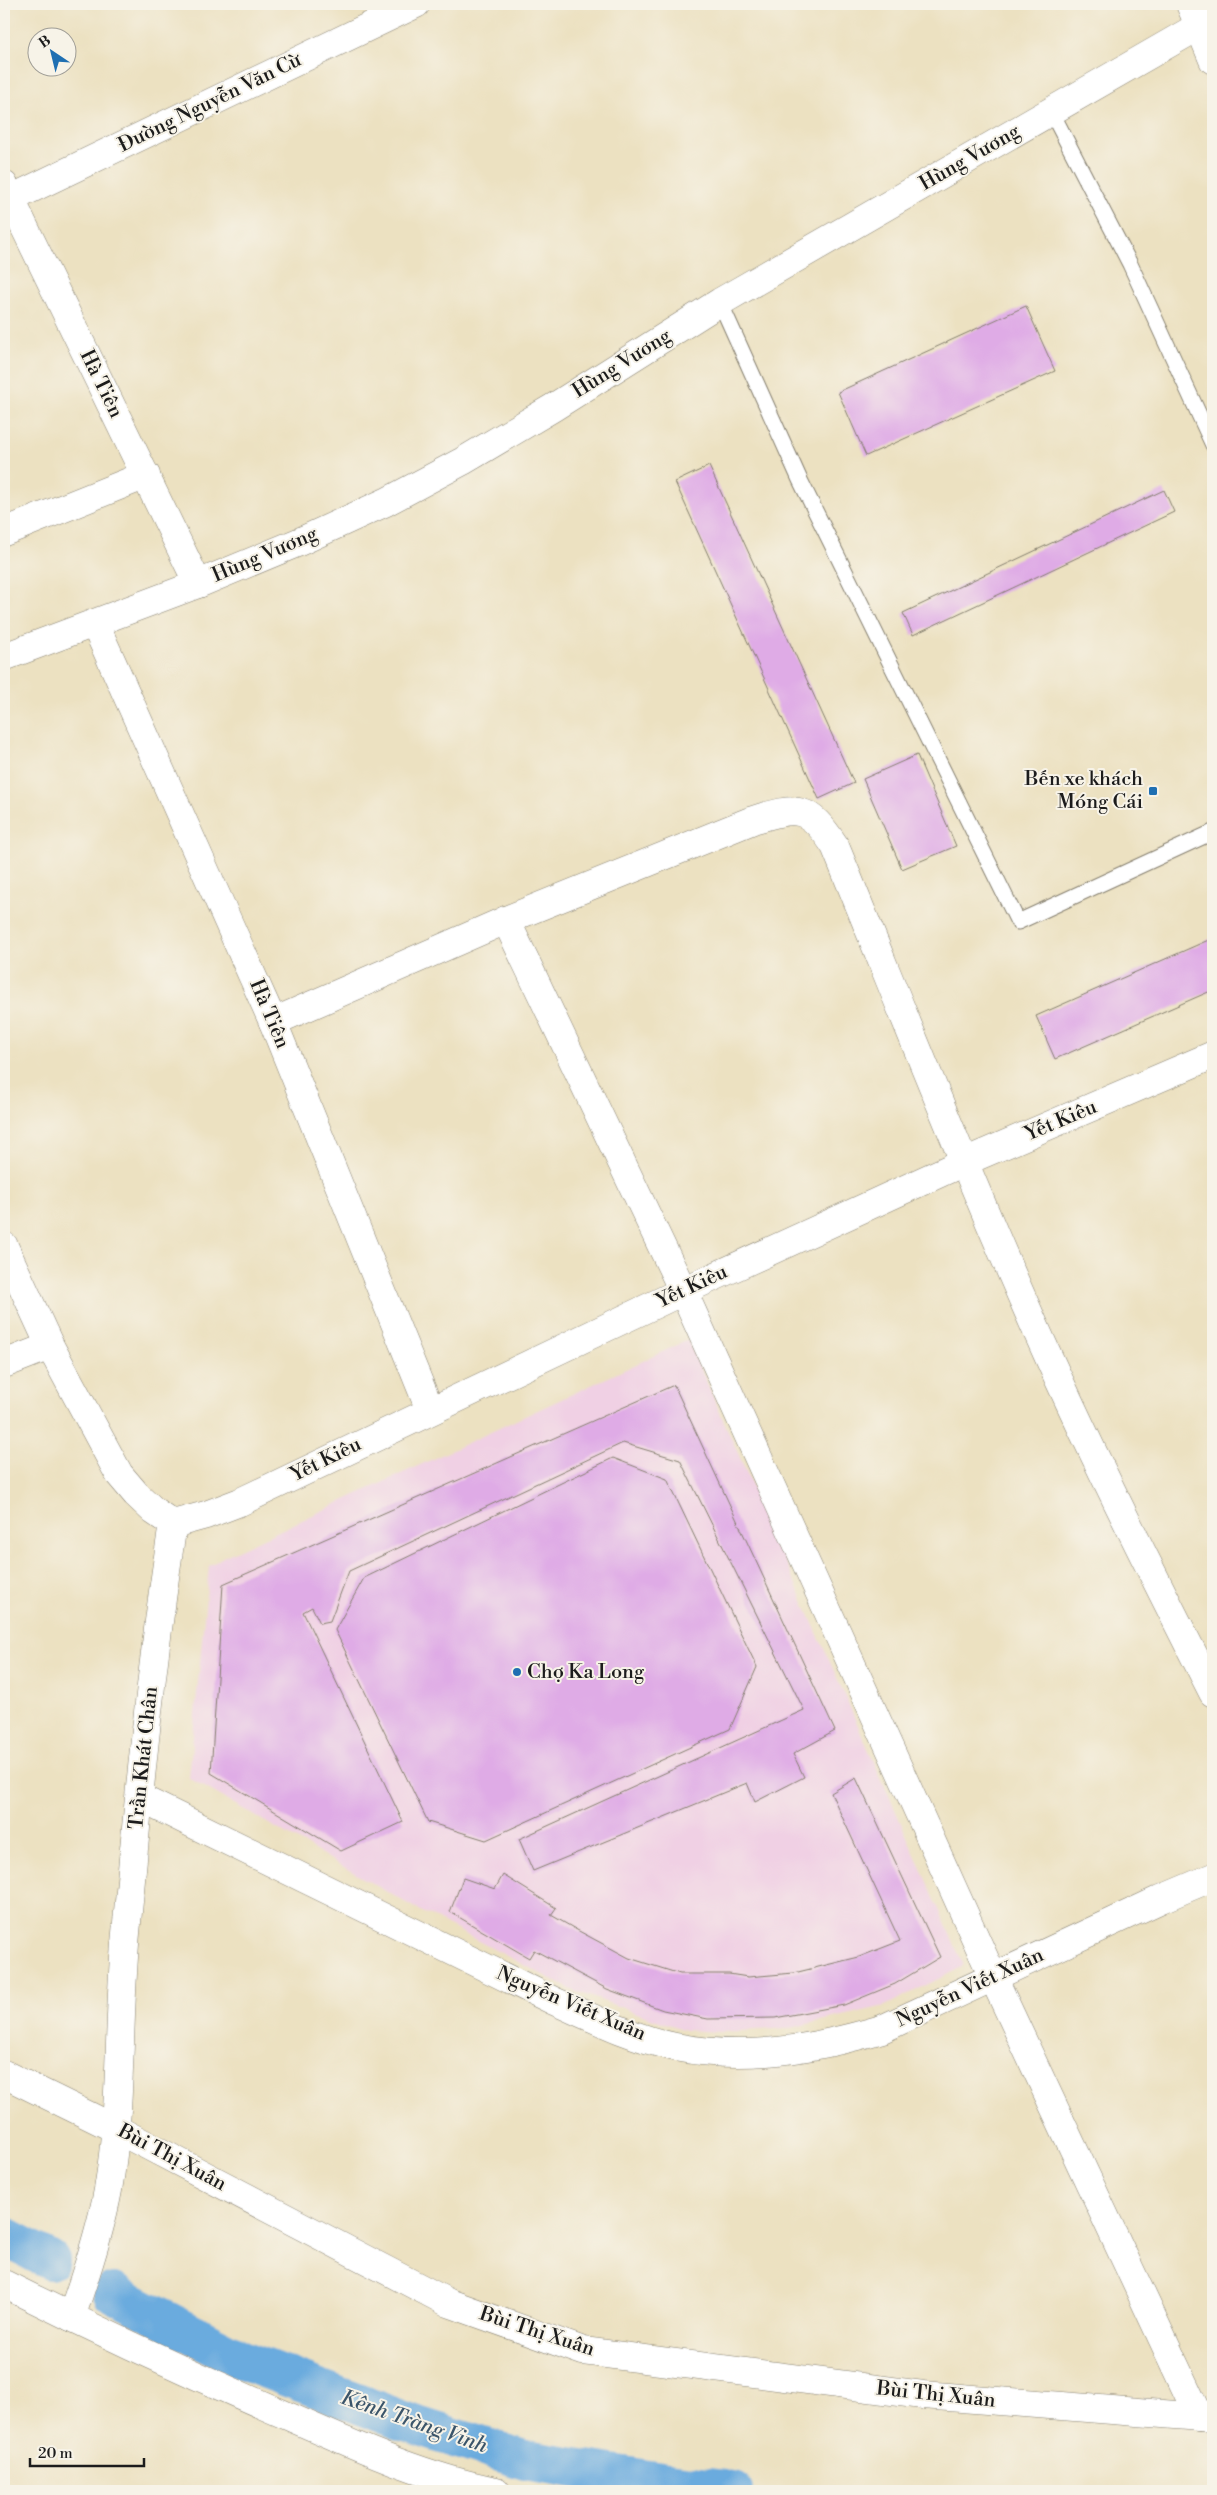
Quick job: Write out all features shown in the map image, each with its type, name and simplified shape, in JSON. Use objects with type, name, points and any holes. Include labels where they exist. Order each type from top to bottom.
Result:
[{"type":"street","name":"Đường Nguyễn Văn Cừ","points":[[6,195],[416,4]]},
{"type":"street","points":[[1200,16],[1213,60]]},
{"type":"street","name":"Hùng Vương","points":[[4,657],[96,624],[299,542],[386,502],[463,461],[554,408],[720,302],[1051,111],[1200,16]]},
{"type":"street","name":"Hà Tiên","points":[[6,195],[146,475],[198,584]]},
{"type":"street","points":[[4,532],[146,475]]},
{"type":"street","name":"Hà Tiên","points":[[96,624],[273,1022],[430,1410]]},
{"type":"street","points":[[273,1022],[506,920],[753,820],[784,810],[804,812],[820,824],[835,846],[964,1162],[1029,1313],[1104,1473],[1213,1693]]},
{"type":"street","points":[[506,920],[683,1291],[993,1978],[1206,2418]]},
{"type":"street","name":"Yết Kiêu","points":[[174,1524],[206,1516],[240,1502],[683,1291],[964,1162],[1213,1056]]},
{"type":"street","points":[[4,1246],[50,1346],[120,1474],[142,1500],[174,1524]]},
{"type":"street","points":[[4,1364],[50,1346]]},
{"type":"street","name":"Trần Khát Chân","points":[[71,2318],[93,2253],[104,2208],[114,2128],[125,1946],[158,1622],[174,1524]]},
{"type":"street","name":"Nguyễn Viết Xuân","points":[[140,1798],[554,2001],[616,2028],[674,2046],[724,2054],[771,2053],[835,2043],[882,2029],[1161,1899],[1213,1878]]},
{"type":"street","name":"Bùi Thị Xuân","points":[[4,2074],[114,2128],[449,2303],[584,2351],[924,2396],[1206,2418]]},
{"type":"street","points":[[4,2284],[71,2318],[213,2384],[332,2436],[456,2483],[496,2491]]},
{"type":"lane","points":[[1051,111],[1130,264],[1213,445]]},
{"type":"lane","points":[[720,302],[800,480],[1018,922],[1213,832]]},
{"type":"shaded area","name":"Chợ Ka Long","points":[[688,1340],[964,1966],[885,2006],[790,2028],[721,2032],[685,2030],[572,1990],[415,1908],[189,1778],[209,1566],[223,1557]]},
{"type":"building","points":[[1026,306],[1055,371],[866,456],[838,392]]},
{"type":"building","points":[[709,466],[854,783],[819,799],[675,482]]},
{"type":"building","points":[[1164,490],[1174,512],[913,635],[903,613]]},
{"type":"building","points":[[917,755],[956,846],[902,869],[863,779]]},
{"type":"building","points":[[1213,938],[1213,990],[1055,1059],[1036,1016]]},
{"type":"building","points":[[674,1385],[835,1731],[793,1754],[804,1777],[755,1802],[747,1783],[533,1871],[519,1839],[804,1710],[680,1460],[623,1443],[349,1571],[330,1621],[320,1623],[312,1607],[303,1612],[403,1822],[341,1851],[211,1773],[223,1584]]},
{"type":"building","points":[[613,1458],[667,1479],[757,1667],[730,1729],[486,1840],[428,1822],[335,1630],[364,1578]]},
{"type":"building","points":[[856,1778],[940,1957],[895,1984],[844,2005],[775,2018],[708,2019],[663,2010],[607,1989],[534,1950],[529,1958],[450,1912],[463,1878],[495,1889],[503,1875],[556,1908],[551,1915],[577,1930],[629,1958],[680,1974],[729,1974],[748,1977],[794,1973],[859,1957],[900,1941],[831,1793]]},
{"type":"waterway","name":"Kênh Tràng Vinh","points":[[4,2236],[50,2260]]},
{"type":"waterway","name":"Kênh Tràng Vinh","points":[[113,2293],[242,2360],[417,2426],[525,2460],[660,2482],[733,2491]]},
{"type":"place","name":"Bến xe khách Móng Cái","points":[[1153,791]]},
{"type":"place","name":"Chợ Ka Long","points":[[517,1672]]}]
